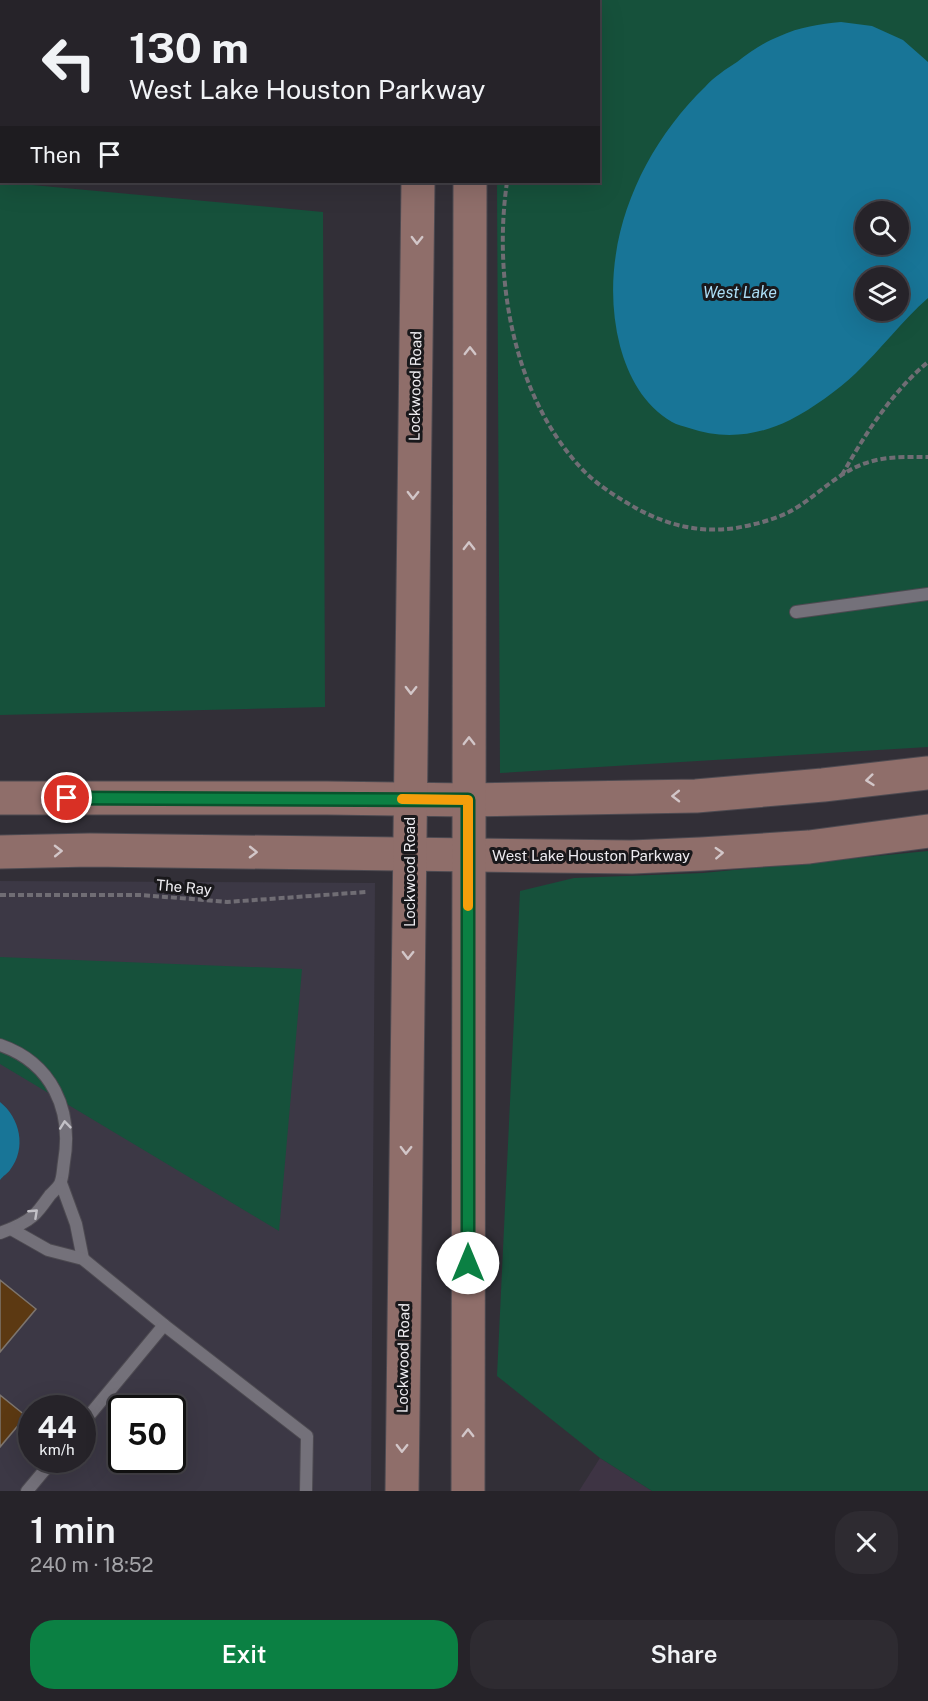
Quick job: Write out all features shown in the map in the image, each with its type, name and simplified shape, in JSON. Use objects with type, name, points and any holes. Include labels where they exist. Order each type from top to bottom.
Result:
[{"type":"main road","name":"Lockwood Road","points":[[402,1491],[418,183]]},
{"type":"main road","points":[[468,1491],[470,183]]},
{"type":"main road","points":[[0,798],[468,800],[696,796],[928,773]]},
{"type":"main road","name":"West Lake Houston Parkway","points":[[0,852],[90,850],[597,857],[701,854],[809,847],[928,831]]},
{"type":"lane","points":[[796,612],[928,594]]},
{"type":"lane","points":[[0,1045],[27,1057],[42,1072],[55,1089],[63,1109],[66,1151],[61,1182],[76,1224],[83,1259]]},
{"type":"lane","points":[[5,1231],[33,1216],[61,1182]]},
{"type":"lane","points":[[5,1231],[48,1250],[83,1259],[307,1436],[306,1491]]},
{"type":"lane","points":[[96,1407],[164,1325]]},
{"type":"lane","points":[[27,1491],[42,1473]]},
{"type":"path","points":[[507,183],[503,232],[508,307],[515,344],[525,373],[547,422],[561,443],[582,468],[620,499],[655,519],[672,525],[710,530],[736,528],[788,513],[853,468],[891,458],[928,457]]},
{"type":"path","points":[[841,475],[881,414],[917,371],[928,362]]},
{"type":"path","name":"The Ray","points":[[0,895],[142,895],[227,902],[366,892]]},
{"type":"shaded area","points":[[0,881],[375,883],[371,1491],[0,1491]]},
{"type":"shaded area","points":[[600,1458],[652,1491],[579,1491]]},
{"type":"green space","points":[[600,0],[928,0],[928,747],[500,773],[497,183],[600,183]]},
{"type":"green space","points":[[0,183],[323,212],[325,707],[0,715]]},
{"type":"green space","points":[[928,851],[928,1491],[652,1491],[600,1458],[497,1376],[520,891],[574,878],[703,873]]},
{"type":"green space","points":[[0,957],[302,969],[279,1231],[0,1064]]},
{"type":"water","name":"West Lake","points":[[841,22],[872,26],[903,40],[928,62],[928,298],[909,316],[909,267],[855,267],[855,321],[904,321],[849,380],[807,410],[766,430],[727,435],[702,432],[676,424],[653,408],[645,399],[633,379],[620,346],[614,311],[614,275],[618,240],[628,206],[642,173],[660,142],[681,113],[712,80],[774,38],[817,25]]},
{"type":"water","points":[[0,1102],[12,1116],[20,1143],[15,1161],[0,1180]]},
{"type":"building","points":[[0,1280],[36,1309],[0,1352]]},
{"type":"building","points":[[0,1395],[18,1410],[18,1426],[0,1447]]},
{"type":"slow traffic","points":[[402,799],[468,800],[468,906]]},
{"type":"route","points":[[67,798],[468,800],[468,1263]]}]
